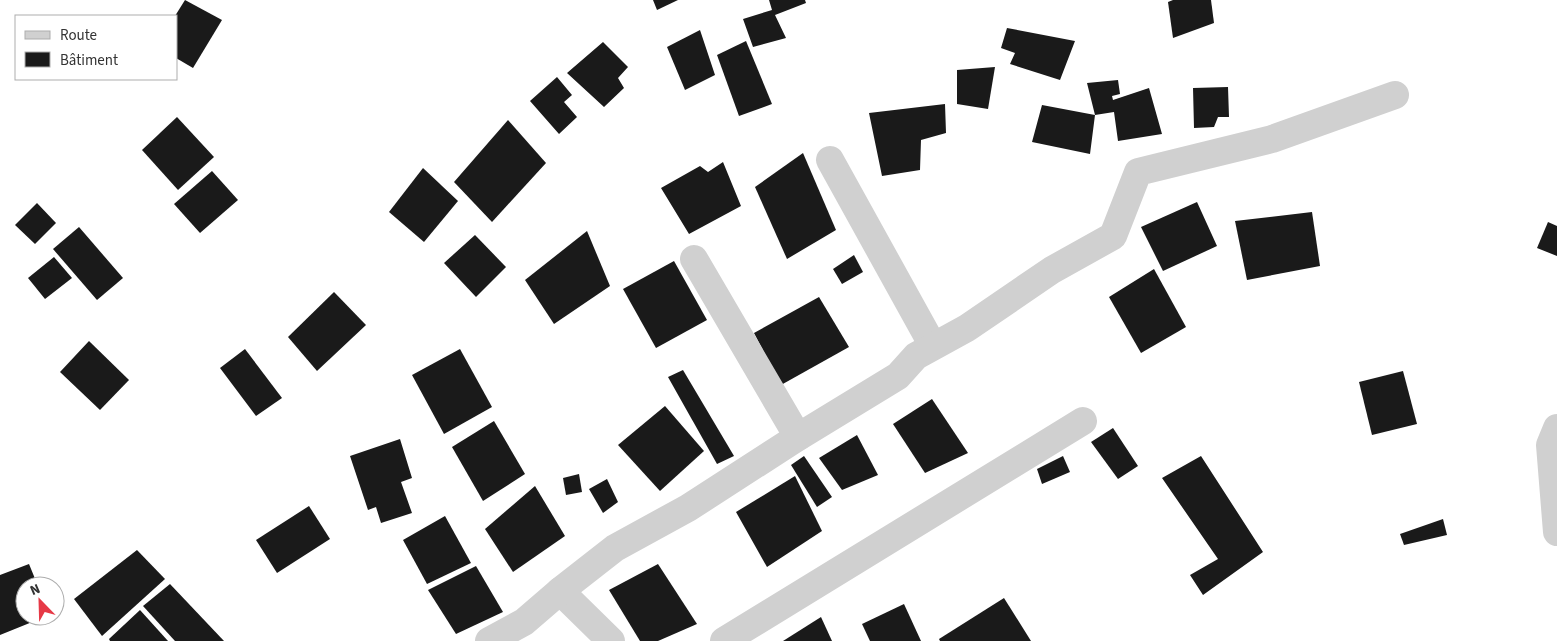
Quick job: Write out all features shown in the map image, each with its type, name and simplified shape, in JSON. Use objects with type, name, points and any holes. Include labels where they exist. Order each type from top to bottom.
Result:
[{"type":"street","points":[[489,641],[524,622],[615,548],[688,508],[798,437],[898,376],[916,356],[967,328],[1052,270],[1113,236],[1138,172],[1272,139],[1395,96]]},
{"type":"street","points":[[830,160],[933,346]]},
{"type":"street","points":[[694,259],[798,437]]},
{"type":"street","points":[[724,641],[1083,421]]},
{"type":"street","points":[[1557,428],[1550,445],[1557,532]]},
{"type":"street","points":[[560,591],[611,641]]},
{"type":"building","points":[[185,0],[222,20],[193,68],[178,59],[178,15],[176,15]]},
{"type":"building","points":[[653,0],[678,0],[657,10]]},
{"type":"building","points":[[769,0],[805,0],[806,3],[775,15],[786,38],[753,47],[743,19],[772,10]]},
{"type":"building","points":[[1173,0],[1211,0],[1214,23],[1173,38],[1168,2]]},
{"type":"building","points":[[1007,28],[1075,41],[1060,80],[1010,64],[1015,53],[1001,48]]},
{"type":"building","points":[[700,30],[715,75],[685,90],[667,47]]},
{"type":"building","points":[[746,41],[772,104],[739,116],[717,55]]},
{"type":"building","points":[[603,42],[628,67],[618,78],[624,88],[604,107],[567,73]]},
{"type":"building","points":[[995,67],[988,109],[957,104],[957,70]]},
{"type":"building","points":[[557,77],[572,95],[564,102],[577,117],[559,134],[530,101]]},
{"type":"building","points":[[1118,80],[1120,94],[1112,96],[1113,100],[1149,88],[1162,134],[1118,141],[1114,112],[1095,115],[1087,83]]},
{"type":"building","points":[[1228,87],[1229,117],[1218,117],[1214,127],[1194,128],[1193,88]]},
{"type":"building","points":[[945,104],[946,133],[921,140],[920,170],[882,176],[869,113]]},
{"type":"building","points":[[1042,105],[1095,115],[1090,154],[1032,142]]},
{"type":"building","points":[[177,117],[214,157],[178,190],[142,150]]},
{"type":"building","points":[[508,120],[546,163],[492,222],[454,182]]},
{"type":"building","points":[[803,153],[836,230],[787,259],[755,187]]},
{"type":"building","points":[[723,162],[741,206],[689,234],[661,188],[700,166],[708,172]]},
{"type":"building","points":[[423,168],[458,201],[424,242],[389,212]]},
{"type":"building","points":[[212,171],[238,200],[200,233],[174,204]]},
{"type":"building","points":[[1197,202],[1217,246],[1163,271],[1141,227]]},
{"type":"building","points":[[37,203],[56,223],[35,244],[15,225]]},
{"type":"building","points":[[1312,212],[1320,266],[1247,280],[1235,221]]},
{"type":"building","points":[[1548,222],[1557,226],[1557,256],[1537,248]]},
{"type":"building","points":[[79,227],[123,278],[97,300],[53,249]]},
{"type":"building","points":[[587,231],[610,286],[554,324],[525,280]]},
{"type":"building","points":[[475,235],[506,267],[476,297],[444,263]]},
{"type":"building","points":[[854,255],[863,272],[842,284],[833,269]]},
{"type":"building","points":[[54,257],[72,278],[45,299],[28,278]]},
{"type":"building","points":[[674,261],[707,320],[656,348],[623,289]]},
{"type":"building","points":[[1154,269],[1186,327],[1141,353],[1109,297]]},
{"type":"building","points":[[334,292],[366,325],[317,371],[288,337]]},
{"type":"building","points":[[819,297],[849,347],[781,385],[754,333]]},
{"type":"building","points":[[89,341],[129,380],[100,410],[60,372]]},
{"type":"building","points":[[245,349],[282,398],[256,416],[220,368]]},
{"type":"building","points":[[460,349],[492,407],[444,434],[412,375]]},
{"type":"building","points":[[683,370],[734,456],[717,464],[668,377]]},
{"type":"building","points":[[1403,371],[1417,424],[1372,435],[1359,382]]},
{"type":"building","points":[[932,399],[968,453],[925,473],[893,424]]},
{"type":"building","points":[[665,406],[704,451],[660,491],[618,445]]},
{"type":"building","points":[[494,421],[525,474],[483,501],[452,447]]},
{"type":"building","points":[[1113,428],[1138,466],[1118,479],[1091,442]]},
{"type":"building","points":[[857,435],[878,475],[842,490],[819,458]]},
{"type":"building","points":[[400,439],[412,478],[401,482],[412,513],[381,523],[376,507],[368,510],[350,456]]},
{"type":"building","points":[[804,456],[832,497],[817,507],[791,465]]},
{"type":"building","points":[[1063,456],[1070,472],[1042,484],[1037,469]]},
{"type":"building","points":[[1201,456],[1263,552],[1203,595],[1190,575],[1218,559],[1162,478]]},
{"type":"building","points":[[579,474],[582,492],[566,495],[563,478]]},
{"type":"building","points":[[795,476],[822,531],[767,567],[736,512]]},
{"type":"building","points":[[607,479],[618,502],[603,513],[589,489]]},
{"type":"building","points":[[535,486],[565,536],[513,572],[485,529]]},
{"type":"building","points":[[309,506],[330,539],[277,573],[256,540]]},
{"type":"building","points":[[445,516],[471,563],[427,584],[403,540]]},
{"type":"building","points":[[1443,519],[1447,535],[1404,545],[1400,534]]},
{"type":"building","points":[[137,550],[165,579],[102,636],[74,599]]},
{"type":"building","points":[[29,564],[34,576],[15,576],[15,626],[22,626],[0,635],[0,575]]},
{"type":"building","points":[[658,564],[697,624],[658,641],[640,641],[609,590]]},
{"type":"building","points":[[476,566],[503,612],[456,634],[428,590]]},
{"type":"building","points":[[170,584],[224,641],[175,641],[143,606]]},
{"type":"building","points":[[1004,598],[1031,641],[940,641],[939,639]]},
{"type":"building","points":[[904,604],[921,641],[870,641],[862,624]]},
{"type":"building","points":[[140,610],[168,641],[110,641],[109,639]]},
{"type":"building","points":[[821,617],[832,641],[783,641]]}]
